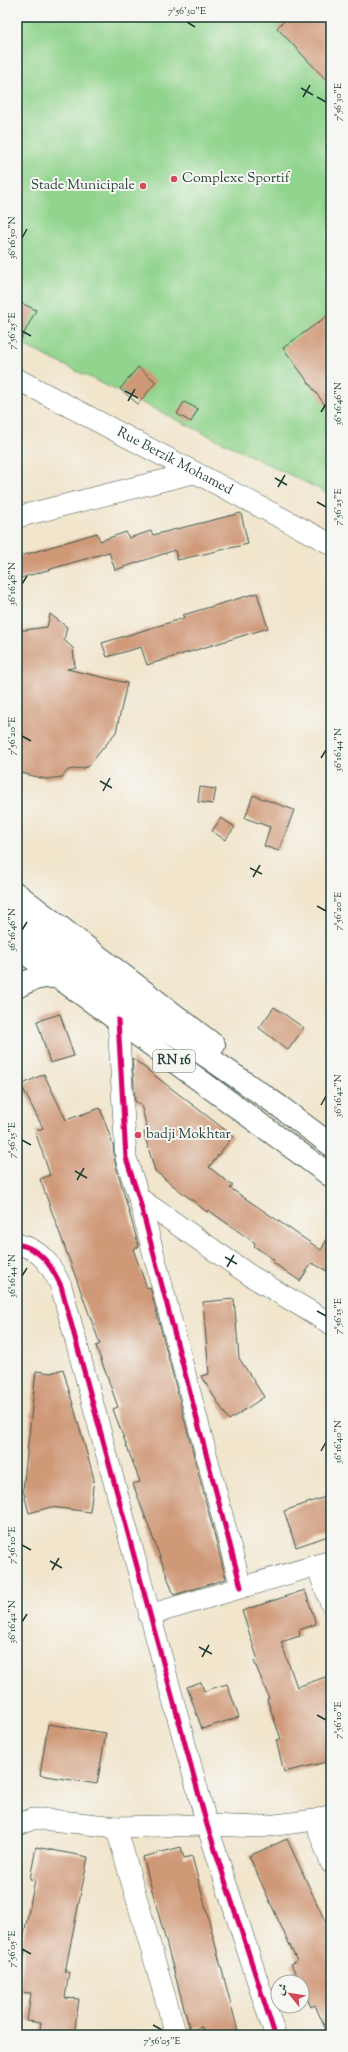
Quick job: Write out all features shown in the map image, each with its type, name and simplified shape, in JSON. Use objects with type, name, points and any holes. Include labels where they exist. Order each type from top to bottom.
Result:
[{"type":"highway","points":[[17,894],[218,1048],[279,1106]]},
{"type":"highway","name":"RN 16","points":[[17,920],[120,997],[279,1106],[331,1144]]},
{"type":"highway","name":"RN 16","points":[[17,947],[331,1176]]},
{"type":"highway","points":[[17,987],[29,979],[45,976],[60,977]]},
{"type":"street","name":"Rue Berzik Mohamed","points":[[17,379],[193,473],[331,544]]},
{"type":"street","points":[[17,517],[193,473]]},
{"type":"street","points":[[118,1020],[126,1158],[139,1198],[241,1587]]},
{"type":"street","points":[[139,1198],[251,1276],[331,1324]]},
{"type":"street","points":[[17,1244],[33,1249],[44,1257],[53,1269],[61,1286],[207,1825],[275,2035]]},
{"type":"street","points":[[149,1615],[324,1564],[331,1604]]},
{"type":"street","points":[[17,1826],[32,1819],[41,1819],[116,1827],[207,1825],[260,1827],[323,1818],[331,1863]]},
{"type":"street","points":[[116,1827],[176,2035]]},
{"type":"green space","name":"Stade Municipale","points":[[17,17],[331,17],[331,495],[17,342]]},
{"type":"building","points":[[288,17],[331,17],[331,85],[277,28]]},
{"type":"building","points":[[17,301],[36,310],[17,347]]},
{"type":"building","points":[[331,313],[331,413],[283,348]]},
{"type":"building","points":[[138,367],[156,382],[138,404],[120,389]]},
{"type":"building","points":[[184,402],[198,409],[191,422],[177,414]]},
{"type":"building","points":[[241,513],[248,544],[177,560],[175,550],[115,570],[109,552],[17,579],[17,557],[97,533],[100,541],[126,532],[129,538],[151,531],[153,535]]},
{"type":"building","points":[[257,593],[268,628],[147,665],[141,647],[107,657],[102,643],[184,618],[183,615]]},
{"type":"building","points":[[50,614],[67,627],[64,640],[73,648],[75,667],[67,669],[127,683],[116,732],[88,767],[68,770],[62,777],[46,779],[17,772],[17,631],[47,627]]},
{"type":"building","points":[[200,787],[216,789],[213,804],[198,802]]},
{"type":"building","points":[[253,795],[294,810],[279,851],[264,846],[270,827],[245,818]]},
{"type":"building","points":[[221,818],[235,827],[225,840],[212,831]]},
{"type":"building","points":[[274,1007],[304,1028],[288,1050],[259,1028]]},
{"type":"building","points":[[60,1014],[74,1056],[50,1063],[37,1021]]},
{"type":"building","points":[[132,1058],[233,1136],[209,1167],[233,1186],[230,1188],[321,1250],[331,1232],[331,1273],[312,1263],[300,1281],[272,1262],[274,1260],[254,1246],[255,1243],[208,1210],[207,1212],[155,1171],[144,1133],[147,1128],[141,1105],[135,1101]]},
{"type":"building","points":[[44,1074],[66,1120],[100,1108],[113,1145],[115,1162],[139,1247],[133,1249],[147,1288],[150,1287],[226,1579],[174,1595],[133,1484],[140,1482],[113,1409],[118,1407],[96,1346],[100,1344],[40,1179],[50,1175],[35,1131],[43,1128],[21,1085]]},
{"type":"building","points":[[234,1299],[239,1358],[264,1397],[229,1420],[201,1376],[209,1374],[203,1302]]},
{"type":"building","points":[[63,1369],[94,1479],[90,1512],[51,1507],[29,1513],[23,1490],[36,1371],[51,1373]]},
{"type":"building","points":[[331,1495],[331,1535],[296,1547],[284,1511]]},
{"type":"building","points":[[305,1590],[316,1624],[299,1630],[300,1636],[281,1642],[297,1687],[331,1675],[331,1761],[284,1772],[276,1740],[281,1739],[267,1699],[269,1698],[254,1661],[258,1660],[242,1611]]},
{"type":"building","points":[[201,1682],[204,1691],[227,1684],[239,1717],[202,1729],[187,1687]]},
{"type":"building","points":[[48,1724],[106,1733],[97,1784],[40,1775]]},
{"type":"building","points":[[287,1839],[331,1934],[331,2035],[328,2035],[315,2005],[311,2007],[310,2005],[310,1974],[296,1974],[291,1964],[297,1961],[249,1856]]},
{"type":"building","points":[[36,1847],[88,1857],[65,1972],[69,1972],[65,1998],[79,1999],[74,2035],[39,2035],[41,2023],[27,2021],[31,1993],[19,1992],[25,1949],[21,1949],[35,1880],[30,1879]]},
{"type":"building","points":[[181,1847],[184,1858],[192,1856],[239,2035],[204,2035],[202,2027],[190,2030],[143,1857]]},
{"type":"cycle path","points":[[118,1020],[126,1158],[139,1198],[241,1587]]},
{"type":"cycle path","points":[[17,1244],[25,1246],[39,1254],[49,1265],[61,1286],[207,1825],[275,2035]]},
{"type":"place","name":"Complexe Sportif","points":[[174,179]]},
{"type":"place","name":"Stade Municipale","points":[[143,186]]},
{"type":"place","name":"badji Mokhtar","points":[[138,1135]]}]
